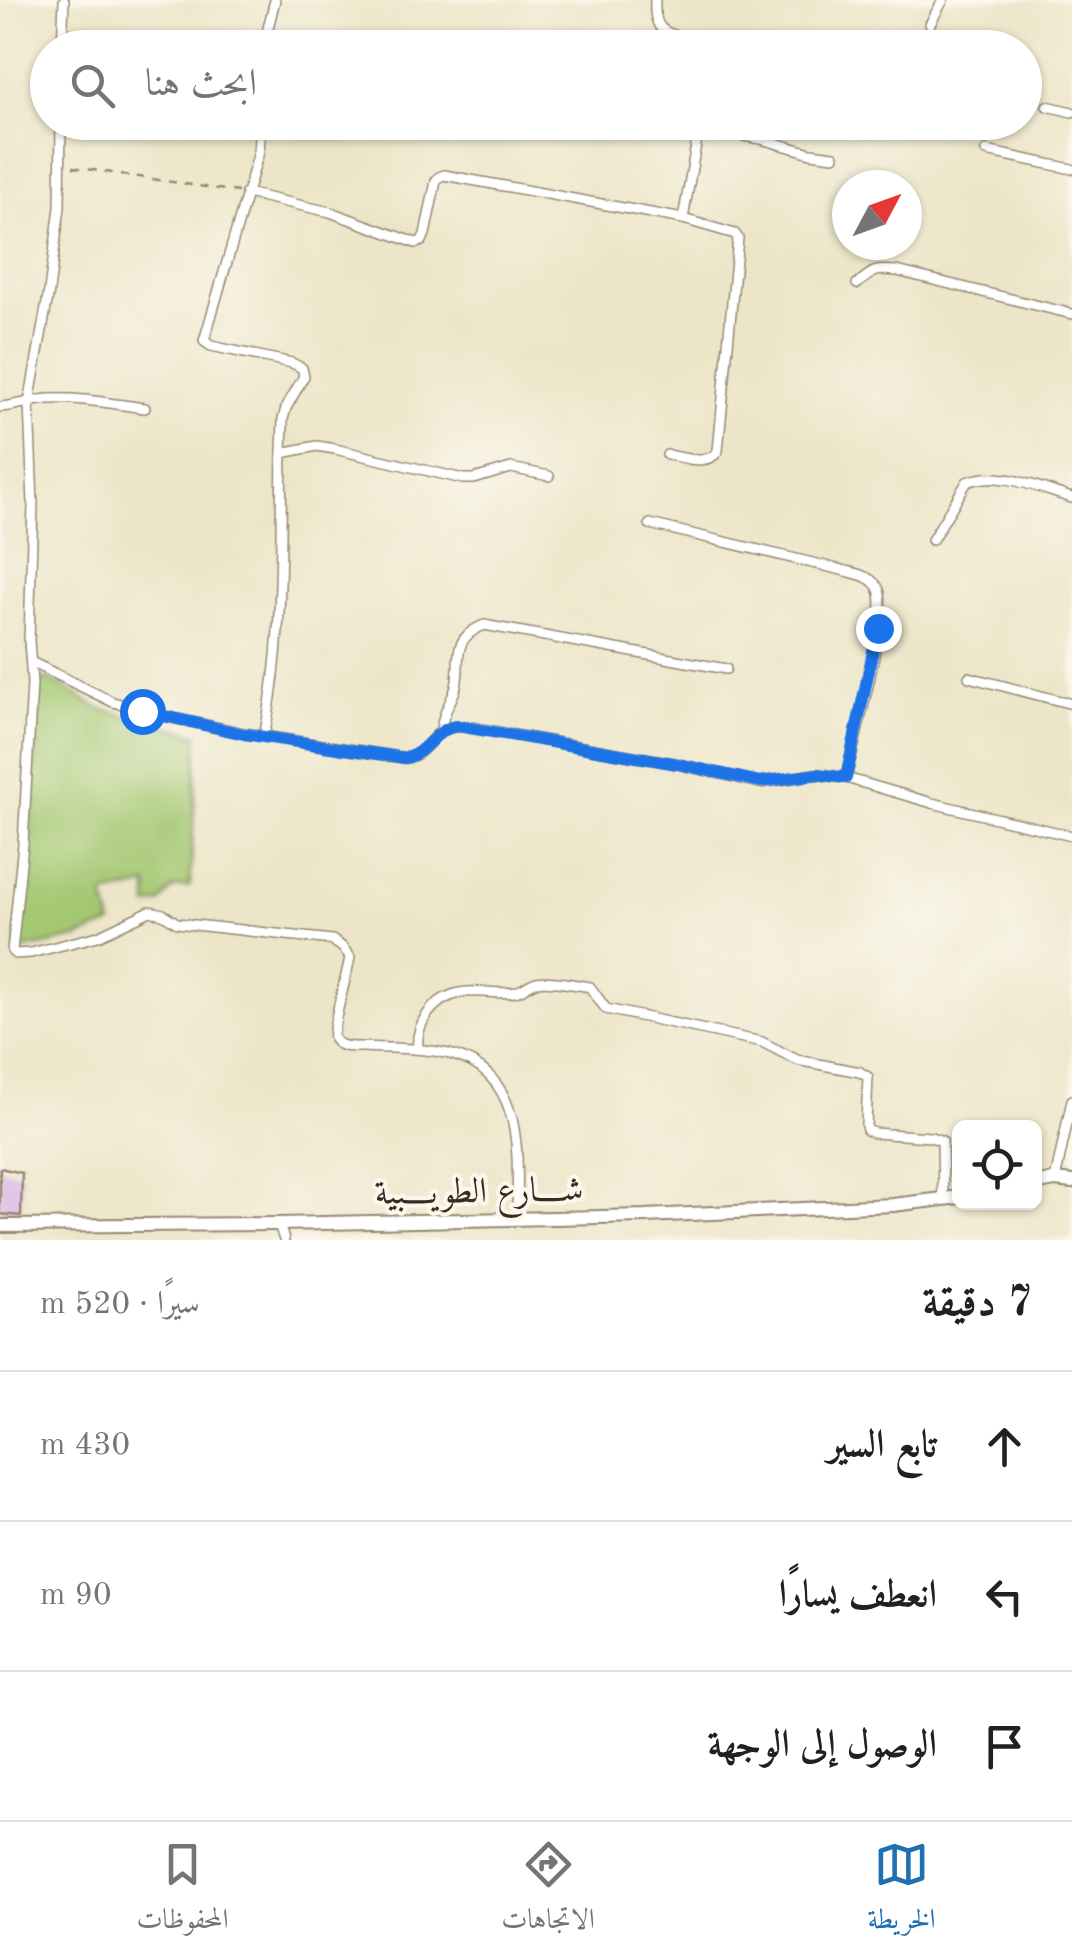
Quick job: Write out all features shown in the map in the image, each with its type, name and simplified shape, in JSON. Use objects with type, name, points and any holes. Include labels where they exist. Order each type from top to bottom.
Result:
[{"type":"street","points":[[63,30],[64,0]]},
{"type":"street","points":[[268,30],[275,0]]},
{"type":"street","points":[[656,0],[656,23],[662,30]]},
{"type":"street","points":[[930,24],[943,0]]},
{"type":"street","points":[[1047,106],[1072,112]]},
{"type":"street","points":[[62,140],[60,207],[30,404],[33,504],[29,763],[12,951],[30,953],[98,936],[150,911],[177,923],[332,940],[350,958],[332,1030],[334,1040],[346,1046],[452,1055],[470,1061],[499,1088],[509,1106],[519,1152],[517,1218]]},
{"type":"street","points":[[260,140],[204,341],[292,364],[302,368],[304,376],[283,419],[278,621],[264,736]]},
{"type":"street","points":[[683,220],[697,140]]},
{"type":"street","points":[[765,140],[834,156]]},
{"type":"street","points":[[986,151],[1072,169]]},
{"type":"street","points":[[246,193],[330,212],[416,243],[426,234],[434,187],[444,175],[732,232],[738,238],[718,451],[706,461],[667,455]]},
{"type":"street","points":[[857,284],[878,269],[1072,314]]},
{"type":"street","points":[[0,406],[48,399],[144,408]]},
{"type":"street","points":[[282,452],[317,446],[346,450],[463,479],[511,468],[549,476]]},
{"type":"street","points":[[932,540],[967,482],[977,478],[1004,480],[1072,498]]},
{"type":"street","points":[[650,524],[846,571],[874,583],[880,592],[875,650],[846,778]]},
{"type":"street","points":[[441,731],[446,706],[455,692],[460,646],[474,629],[484,625],[726,669]]},
{"type":"street","points":[[31,662],[127,707],[214,728],[405,758],[415,756],[441,731],[454,726],[470,727],[760,782],[817,774],[846,778],[1072,836]]},
{"type":"street","points":[[969,677],[1072,704]]},
{"type":"street","points":[[418,1050],[422,1022],[440,1002],[458,993],[521,991],[537,981],[590,987],[606,1009],[762,1042],[798,1060],[860,1072],[868,1077],[868,1130],[942,1141],[943,1198]]},
{"type":"street","points":[[1055,1180],[1072,1100]]},
{"type":"street","points":[[1042,1182],[1072,1182]]},
{"type":"street","name":"شــــارع الطويــــبية","points":[[0,1226],[646,1216],[893,1205],[952,1197]]},
{"type":"street","points":[[279,1224],[284,1240]]},
{"type":"path","points":[[61,166],[246,193]]},
{"type":"green space","points":[[47,679],[98,708],[198,735],[190,886],[173,888],[160,903],[148,906],[148,885],[104,895],[112,924],[76,938],[16,951],[32,812],[39,683]]},
{"type":"building","points":[[0,1168],[22,1173],[21,1216],[0,1214]]},
{"type":"route","points":[[142,711],[244,734],[405,758],[415,756],[441,731],[458,726],[760,782],[817,774],[846,778],[878,628]]}]
